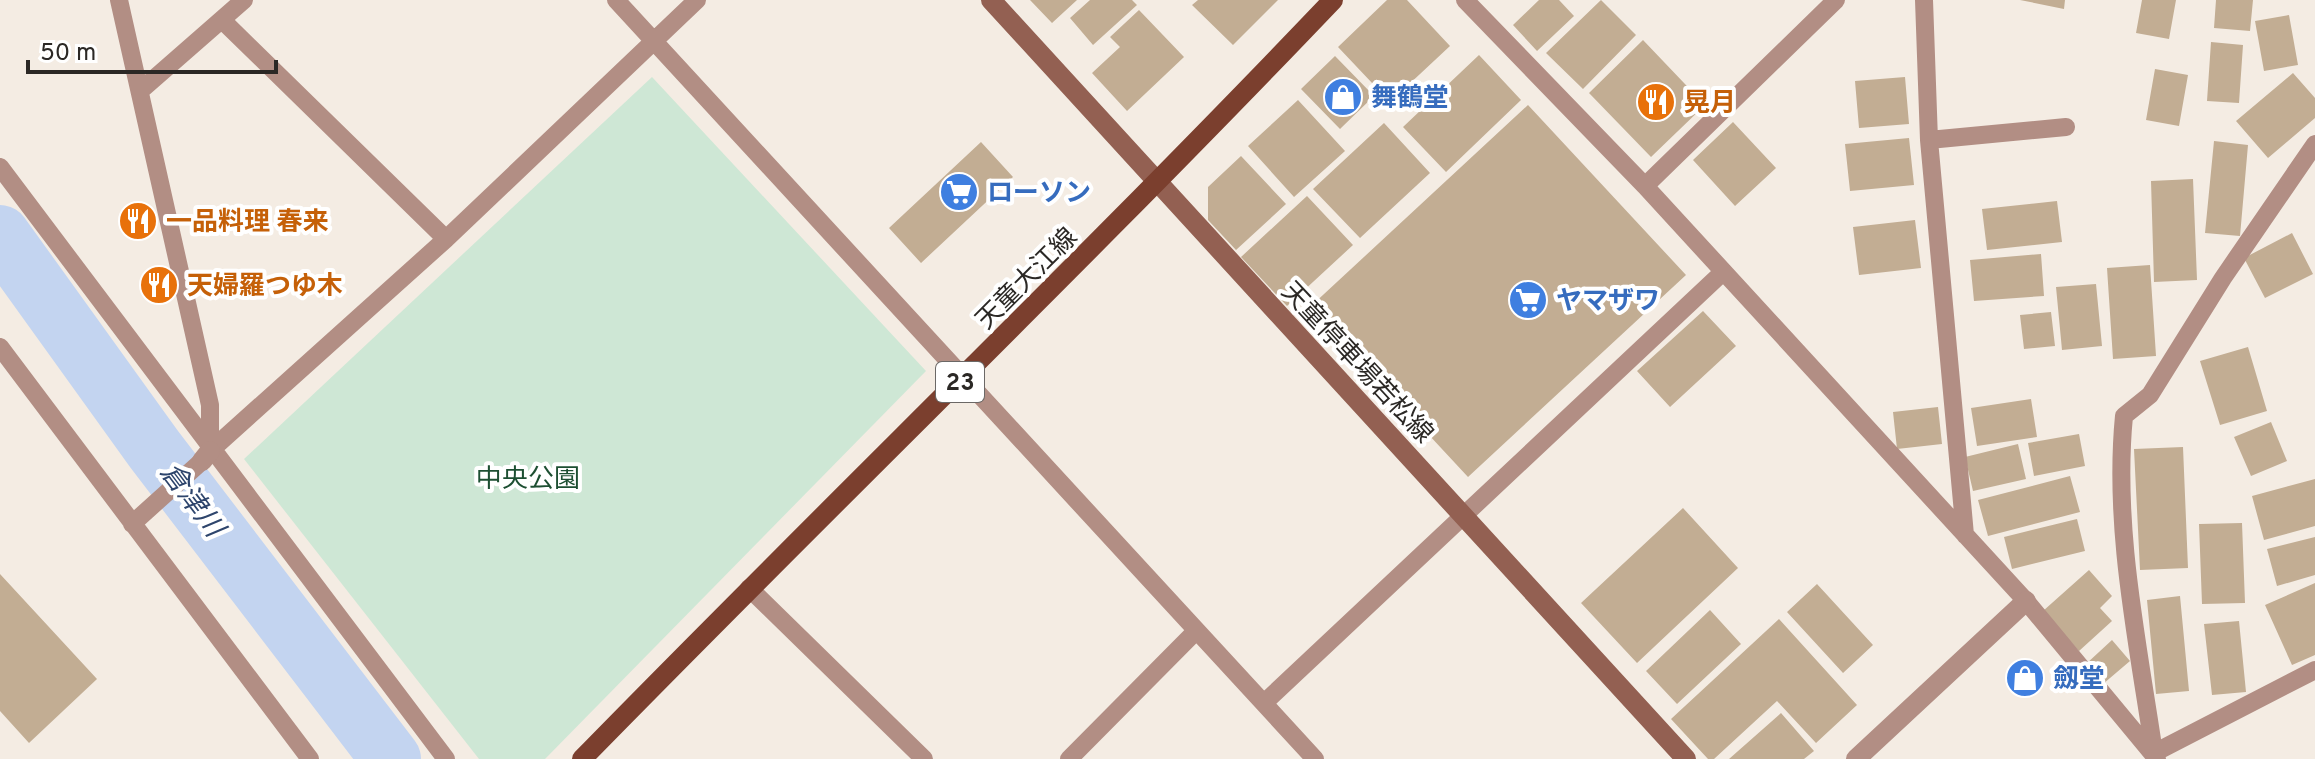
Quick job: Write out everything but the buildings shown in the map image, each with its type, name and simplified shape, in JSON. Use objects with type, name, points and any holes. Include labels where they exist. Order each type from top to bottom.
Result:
[{"type":"main road","name":"天童停車場若松線","points":[[991,0],[1686,759]]},
{"type":"main road","name":"天童大江線","points":[[582,759],[749,588],[1158,183],[1333,0]]},
{"type":"street","points":[[1856,759],[2026,601]]},
{"type":"lane","points":[[119,0],[210,405],[206,456]]},
{"type":"lane","points":[[140,91],[244,0]]},
{"type":"lane","points":[[616,0],[1315,759]]},
{"type":"lane","points":[[132,524],[446,239],[652,39],[697,0]]},
{"type":"lane","points":[[1465,0],[1645,186],[2026,601],[2156,756]]},
{"type":"lane","points":[[1645,186],[1836,0]]},
{"type":"lane","points":[[1924,0],[1929,140],[1965,535]]},
{"type":"lane","points":[[222,20],[446,239]]},
{"type":"lane","points":[[1929,140],[2066,127]]},
{"type":"lane","points":[[2156,756],[2133,610],[2119,470],[2124,416],[2150,395],[2223,278],[2315,144]]},
{"type":"lane","points":[[0,167],[206,456],[446,759]]},
{"type":"lane","points":[[1264,703],[1723,272]]},
{"type":"lane","points":[[0,347],[310,759]]},
{"type":"lane","points":[[749,588],[924,759]]},
{"type":"lane","points":[[1069,759],[1195,632]]},
{"type":"lane","points":[[2156,756],[2315,670]]},
{"type":"green space","name":"中央公園","points":[[652,77],[926,371],[545,759],[479,759],[244,459]]},
{"type":"waterway","name":"倉津川","points":[[0,235],[154,449],[391,759]]},
{"type":"place","name":"舞鶴堂","points":[[1343,97]]},
{"type":"place","name":"晃月","points":[[1656,102]]},
{"type":"place","name":"ローソン","points":[[959,192]]},
{"type":"place","name":"一品料理 春来","points":[[138,221]]},
{"type":"place","name":"天婦羅つゆ木","points":[[159,285]]},
{"type":"place","name":"ヤマザワ","points":[[1528,300]]},
{"type":"place","name":"劔堂","points":[[2025,678]]}]
